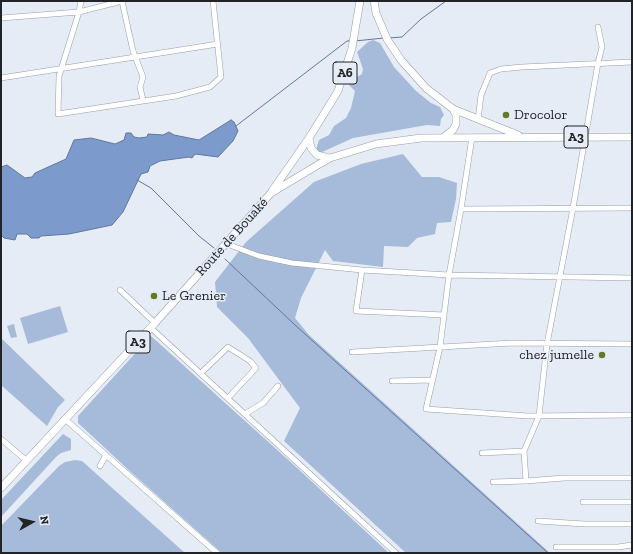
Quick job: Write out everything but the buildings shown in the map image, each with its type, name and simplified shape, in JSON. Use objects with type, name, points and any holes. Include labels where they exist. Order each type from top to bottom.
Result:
[{"type":"highway","name":"A6","points":[[271,193],[309,138],[338,91],[346,70],[357,26],[360,1]]},
{"type":"highway","points":[[374,1],[376,13],[387,39],[401,60],[426,88],[453,108],[478,120],[520,136]]},
{"type":"highway","points":[[444,137],[453,130],[456,124],[456,115],[453,108]]},
{"type":"highway","name":"A3","points":[[444,137],[632,136]]},
{"type":"highway","name":"Route de Bouaké","points":[[1,488],[153,326],[271,193],[330,158],[384,143],[444,137]]},
{"type":"highway","points":[[309,138],[311,148],[317,155],[330,158]]},
{"type":"street","points":[[81,1],[62,68],[58,76],[58,114],[176,96],[210,87],[221,78],[213,1]]},
{"type":"street","points":[[1,18],[79,12],[122,1],[133,51],[143,77],[140,87],[143,100]]},
{"type":"street","points":[[526,480],[524,451],[539,416],[548,344],[574,208],[584,137],[602,47],[598,27]]},
{"type":"street","points":[[1,78],[218,44]]},
{"type":"street","points":[[478,120],[480,95],[490,73],[501,69],[522,67],[632,62]]},
{"type":"street","points":[[472,137],[449,275],[440,347],[426,409],[539,416],[632,415]]},
{"type":"street","points":[[461,209],[632,208]]},
{"type":"street","points":[[227,244],[260,256],[292,263],[362,270],[449,275],[632,278]]},
{"type":"street","points":[[362,270],[356,311],[444,315]]},
{"type":"street","points":[[120,290],[153,326],[201,373],[396,553]]},
{"type":"street","points":[[352,352],[512,343],[632,344]]},
{"type":"street","points":[[201,373],[228,348],[250,361],[256,368],[228,398]]},
{"type":"street","points":[[392,381],[432,380]]},
{"type":"street","points":[[245,414],[263,403],[278,386]]},
{"type":"street","points":[[65,419],[217,553]]},
{"type":"street","points":[[1,439],[27,461]]},
{"type":"street","points":[[482,453],[524,451]]},
{"type":"street","points":[[100,466],[106,455]]},
{"type":"street","points":[[492,482],[632,478]]},
{"type":"street","points":[[583,502],[632,502]]},
{"type":"street","points":[[538,521],[584,524],[632,524]]},
{"type":"street","points":[[556,546],[618,547],[632,545]]},
{"type":"shaded area","points":[[373,40],[380,43],[394,67],[416,91],[431,103],[440,107],[444,115],[441,119],[440,126],[427,125],[353,138],[320,153],[316,150],[319,140],[329,135],[334,126],[346,118],[351,108],[355,91],[349,85],[350,81],[362,74],[363,69],[357,52],[368,42]]},
{"type":"shaded area","points":[[231,120],[234,122],[238,131],[233,141],[218,157],[195,154],[192,158],[189,157],[160,161],[150,166],[148,172],[141,174],[123,212],[112,225],[69,234],[41,236],[39,238],[31,238],[27,234],[17,234],[15,240],[4,238],[1,235],[1,167],[7,165],[25,178],[32,177],[35,173],[66,159],[74,140],[91,138],[115,144],[124,140],[126,133],[131,133],[134,137],[139,138],[147,137],[148,134],[163,135],[169,132],[174,135],[199,140]]},
{"type":"shaded area","points":[[403,154],[422,177],[439,177],[457,183],[456,199],[451,222],[437,223],[435,234],[417,238],[408,247],[384,246],[383,267],[333,261],[325,250],[301,298],[295,318],[309,335],[550,553],[406,553],[284,441],[300,408],[248,338],[217,307],[215,282],[246,242],[314,182],[361,164]]},
{"type":"shaded area","points":[[60,306],[68,332],[28,344],[20,318]]},
{"type":"shaded area","points":[[14,324],[17,337],[11,338],[7,326]]},
{"type":"shaded area","points":[[151,336],[389,553],[222,553],[133,474],[78,423],[78,416]]},
{"type":"shaded area","points":[[1,338],[65,400],[58,407],[47,426],[1,385]]},
{"type":"shaded area","points":[[63,434],[71,439],[71,450],[61,453],[56,457],[1,517],[1,500]]},
{"type":"shaded area","points":[[75,460],[82,461],[185,553],[1,553],[1,526],[59,466],[65,462]]},
{"type":"waterway","points":[[389,38],[402,37],[421,19],[446,1]]},
{"type":"waterway","points":[[355,41],[384,38]]},
{"type":"waterway","points":[[236,126],[347,41],[350,41]]},
{"type":"waterway","points":[[137,180],[151,188],[199,236],[214,248]]},
{"type":"waterway","points":[[225,259],[295,325],[548,553]]},
{"type":"place","name":"Drocolor","points":[[506,115]]},
{"type":"place","name":"Le Grenier","points":[[154,296]]},
{"type":"place","name":"chez jumelle","points":[[602,355]]}]
